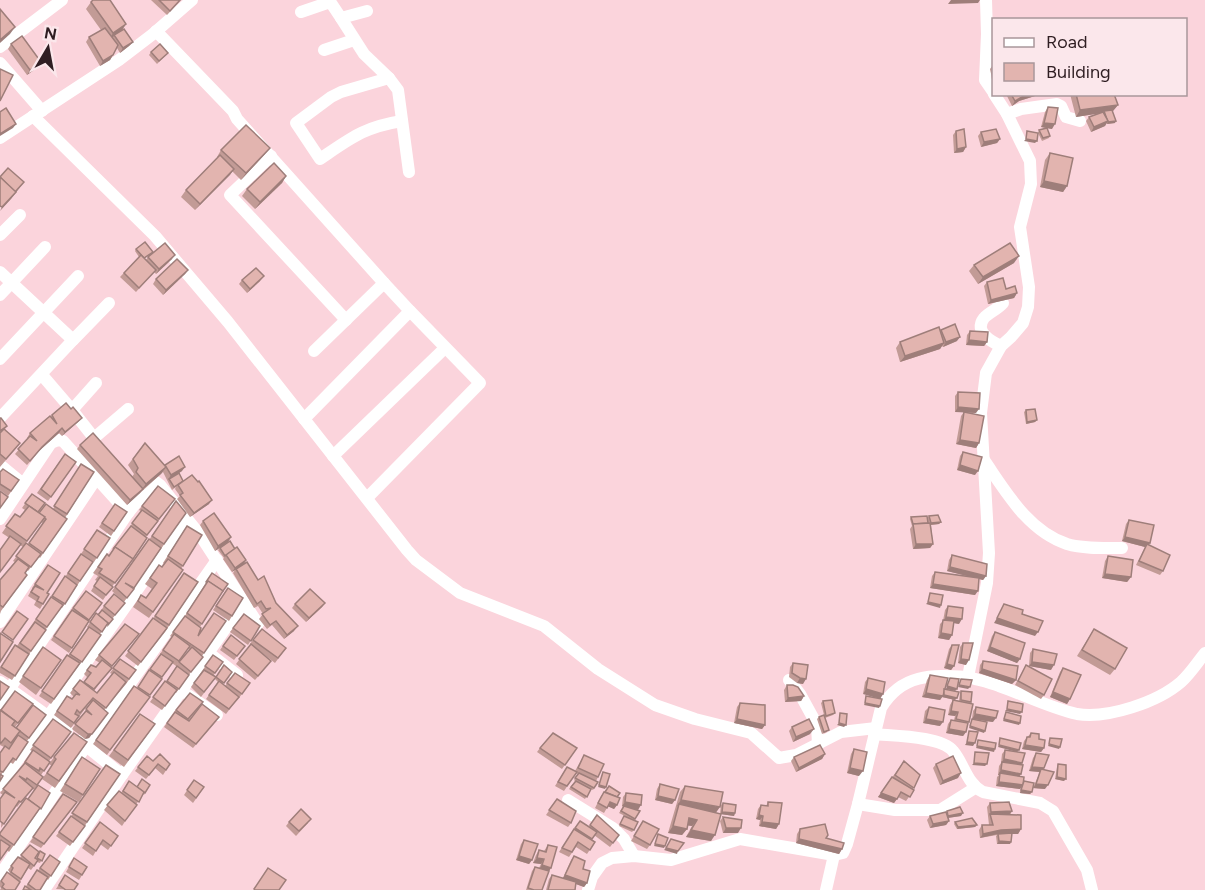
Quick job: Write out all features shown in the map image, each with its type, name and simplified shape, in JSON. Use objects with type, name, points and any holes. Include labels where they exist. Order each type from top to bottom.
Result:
[{"type":"street","points":[[0,46],[62,0]]},
{"type":"street","points":[[0,138],[119,60],[192,0]]},
{"type":"street","points":[[986,0],[985,80],[992,91]]},
{"type":"street","points":[[301,12],[329,1],[354,40],[398,90],[409,172]]},
{"type":"street","points":[[342,18],[367,11]]},
{"type":"street","points":[[153,34],[228,116],[237,119],[384,283],[480,383],[367,498]]},
{"type":"street","points":[[324,50],[354,40]]},
{"type":"street","points":[[0,63],[38,114],[155,236],[228,322],[416,560],[460,594],[543,626],[598,669],[655,705],[751,733],[779,758],[796,756],[841,732],[875,731],[947,745],[975,788],[983,792],[1040,803],[1053,811],[1087,870],[1092,890]]},
{"type":"street","points":[[389,78],[341,92],[296,123],[320,159],[374,126],[402,122]]},
{"type":"street","points":[[968,677],[987,583],[988,553],[981,413],[986,374],[1001,346],[1023,323],[1028,308],[1029,287],[1020,227],[1031,184],[1030,161],[1007,114],[995,96]]},
{"type":"street","points":[[1007,114],[1021,109],[1057,104],[1061,106],[1066,117],[1080,121]]},
{"type":"street","points":[[271,156],[230,195],[346,320]]},
{"type":"street","points":[[0,235],[20,215]]},
{"type":"street","points":[[0,295],[45,247]]},
{"type":"street","points":[[0,272],[73,340]]},
{"type":"street","points":[[0,359],[78,276]]},
{"type":"street","points":[[314,351],[384,283]]},
{"type":"street","points":[[0,418],[109,303]]},
{"type":"street","points":[[1001,346],[987,339],[982,332],[981,325],[984,318],[1003,303]]},
{"type":"street","points":[[304,418],[410,311]]},
{"type":"street","points":[[333,456],[445,348]]},
{"type":"street","points":[[42,375],[94,438],[128,410]]},
{"type":"street","points":[[72,410],[96,383]]},
{"type":"street","points":[[0,519],[51,443],[58,440],[63,441],[128,513]]},
{"type":"street","points":[[983,459],[1015,504],[1048,536],[1068,544],[1089,548],[1122,548]]},
{"type":"street","points":[[0,465],[23,485]]},
{"type":"street","points":[[0,622],[96,479]]},
{"type":"street","points":[[0,702],[5,685],[128,513],[151,484],[156,482],[217,560],[258,624]]},
{"type":"street","points":[[0,785],[187,519]]},
{"type":"street","points":[[0,875],[86,746],[217,560]]},
{"type":"street","points":[[44,890],[244,602]]},
{"type":"street","points":[[209,653],[237,675]]},
{"type":"street","points":[[588,890],[592,877],[602,863],[612,858],[634,856],[670,860],[740,839],[840,855],[845,851],[881,708],[887,698],[905,683],[918,678],[936,675],[968,677],[999,686],[1039,703],[1078,714],[1094,715],[1114,713],[1153,699],[1181,682],[1205,653]]},
{"type":"street","points":[[789,680],[802,697],[817,725],[818,746]]},
{"type":"street","points":[[5,685],[49,716],[122,775]]},
{"type":"street","points":[[182,691],[217,715]]},
{"type":"street","points":[[858,804],[895,810],[940,810],[975,788]]},
{"type":"street","points":[[568,800],[613,828],[624,839],[634,856]]},
{"type":"street","points":[[825,890],[834,855]]},
{"type":"building","points":[[110,0],[126,24],[113,33],[91,2]]},
{"type":"building","points":[[159,0],[180,0],[170,11]]},
{"type":"building","points":[[0,9],[15,27],[0,40]]},
{"type":"building","points":[[105,28],[118,45],[113,55],[103,61],[89,37]]},
{"type":"building","points":[[124,29],[133,42],[123,48],[114,35]]},
{"type":"building","points":[[22,36],[41,62],[30,70],[11,44]]},
{"type":"building","points":[[160,44],[168,53],[159,61],[151,52]]},
{"type":"building","points":[[0,69],[13,75],[0,101]]},
{"type":"building","points":[[1012,96],[1025,96],[1015,101]]},
{"type":"building","points":[[1076,96],[1115,96],[1118,105],[1080,110]]},
{"type":"building","points":[[1048,107],[1058,108],[1055,124],[1044,123]]},
{"type":"building","points":[[6,108],[16,124],[0,134],[0,112]]},
{"type":"building","points":[[1112,110],[1116,121],[1108,122],[1104,111]]},
{"type":"building","points":[[1103,112],[1108,121],[1094,127],[1089,117]]},
{"type":"building","points":[[246,125],[270,148],[246,173],[221,150]]},
{"type":"building","points":[[1047,128],[1050,136],[1043,138],[1039,130]]},
{"type":"building","points":[[964,129],[966,147],[957,149],[956,131]]},
{"type":"building","points":[[996,129],[1000,139],[984,142],[981,132]]},
{"type":"building","points":[[1027,131],[1038,133],[1037,141],[1026,139]]},
{"type":"building","points":[[1050,153],[1073,158],[1067,186],[1044,181]]},
{"type":"building","points":[[220,155],[234,169],[200,204],[186,190]]},
{"type":"building","points":[[274,163],[286,176],[260,202],[247,189]]},
{"type":"building","points":[[8,168],[24,182],[15,192],[0,177]]},
{"type":"building","points":[[0,177],[16,192],[2,207],[0,206]]},
{"type":"building","points":[[145,242],[153,252],[144,258],[136,249]]},
{"type":"building","points":[[165,243],[175,255],[159,269],[148,257]]},
{"type":"building","points":[[1010,243],[1019,256],[983,277],[974,265]]},
{"type":"building","points":[[141,255],[156,270],[139,288],[124,273]]},
{"type":"building","points":[[177,259],[188,270],[166,290],[156,279]]},
{"type":"building","points":[[256,268],[264,276],[250,289],[242,280]]},
{"type":"building","points":[[1003,278],[1006,289],[1015,286],[1017,293],[991,300],[987,282]]},
{"type":"building","points":[[955,324],[960,337],[946,342],[941,330]]},
{"type":"building","points":[[939,327],[944,343],[905,356],[900,342]]},
{"type":"building","points":[[970,331],[988,332],[987,342],[969,340]]},
{"type":"building","points":[[958,392],[980,393],[979,409],[958,407]]},
{"type":"building","points":[[66,403],[71,409],[73,407],[82,418],[65,432],[62,428],[30,461],[18,449],[30,436],[37,441],[30,433],[50,416],[57,424],[52,415]]},
{"type":"building","points":[[1035,409],[1037,420],[1027,422],[1026,410]]},
{"type":"building","points":[[964,412],[984,416],[979,443],[960,440]]},
{"type":"building","points":[[0,418],[7,426],[0,431]]},
{"type":"building","points":[[4,429],[20,443],[6,459],[0,454],[0,433]]},
{"type":"building","points":[[93,433],[143,489],[130,500],[80,445]]},
{"type":"building","points":[[145,443],[166,467],[146,484],[136,472],[138,468],[133,459]]},
{"type":"building","points":[[963,452],[982,457],[978,471],[960,465]]},
{"type":"building","points":[[65,454],[76,462],[51,497],[41,489]]},
{"type":"building","points":[[179,456],[185,467],[171,475],[165,465]]},
{"type":"building","points":[[81,464],[94,472],[67,514],[54,506]]},
{"type":"building","points":[[3,469],[19,480],[11,491],[0,484],[0,472]]},
{"type":"building","points":[[179,473],[183,481],[174,487],[169,479]]},
{"type":"building","points":[[192,475],[212,500],[194,513],[180,495],[183,493],[178,485]]},
{"type":"building","points":[[158,486],[175,499],[159,519],[142,506]]},
{"type":"building","points":[[0,491],[8,497],[0,508]]},
{"type":"building","points":[[32,494],[45,503],[38,512],[25,503]]},
{"type":"building","points":[[176,501],[186,513],[164,544],[152,536]]},
{"type":"building","points":[[46,504],[67,519],[43,553],[29,543],[46,519],[39,513]]},
{"type":"building","points":[[115,504],[127,512],[114,531],[102,523]]},
{"type":"building","points":[[29,506],[45,517],[27,541],[6,526],[15,514],[20,517]]},
{"type":"building","points":[[142,510],[158,521],[147,535],[132,523]]},
{"type":"building","points":[[214,513],[231,537],[218,546],[203,521]]},
{"type":"building","points":[[938,515],[941,522],[931,523],[929,516]]},
{"type":"building","points":[[927,516],[928,523],[913,524],[911,517]]},
{"type":"building","points":[[1129,520],[1154,525],[1150,543],[1125,537]]},
{"type":"building","points":[[930,523],[933,544],[916,544],[913,524]]},
{"type":"building","points":[[131,526],[147,538],[133,559],[115,547],[113,549]]},
{"type":"building","points":[[187,526],[202,535],[183,566],[168,556]]},
{"type":"building","points":[[97,530],[110,538],[97,558],[84,549]]},
{"type":"building","points":[[10,536],[21,544],[0,572],[0,550]]},
{"type":"building","points":[[149,539],[161,548],[134,588],[125,583],[134,589],[127,598],[115,587]]},
{"type":"building","points":[[230,541],[235,549],[225,556],[220,548]]},
{"type":"building","points":[[26,543],[41,554],[31,567],[16,556]]},
{"type":"building","points":[[1147,544],[1170,555],[1163,571],[1139,561]]},
{"type":"building","points":[[115,547],[133,559],[115,583],[99,573],[102,569],[98,567]]},
{"type":"building","points":[[237,547],[246,560],[235,568],[226,555]]},
{"type":"building","points":[[81,554],[93,562],[80,581],[68,573]]},
{"type":"building","points":[[952,555],[987,564],[986,576],[950,567]]},
{"type":"building","points":[[1108,556],[1133,560],[1131,577],[1105,574]]},
{"type":"building","points":[[18,559],[29,567],[25,573],[27,575],[3,607],[0,605],[0,580]]},
{"type":"building","points":[[168,559],[183,570],[153,612],[138,601],[141,595],[146,598],[157,583],[150,578],[159,565],[162,567]]},
{"type":"building","points":[[247,562],[258,580],[264,576],[276,603],[298,626],[287,635],[276,621],[270,625],[262,614],[271,608],[266,609],[261,601],[257,604],[236,569]]},
{"type":"building","points":[[48,565],[60,573],[43,604],[37,601],[39,597],[31,592],[35,586],[44,590],[35,584]]},
{"type":"building","points":[[935,572],[979,578],[978,591],[933,584]]},
{"type":"building","points":[[184,573],[198,582],[169,625],[155,616]]},
{"type":"building","points":[[212,573],[228,584],[223,591],[208,581],[206,582]]},
{"type":"building","points":[[65,576],[77,585],[65,604],[52,596]]},
{"type":"building","points":[[100,577],[113,587],[106,595],[94,586]]},
{"type":"building","points":[[208,581],[223,591],[202,624],[187,613]]},
{"type":"building","points":[[228,588],[243,598],[232,616],[216,606]]},
{"type":"building","points":[[310,589],[325,603],[309,618],[295,604]]},
{"type":"building","points":[[86,591],[102,603],[89,620],[73,608]]},
{"type":"building","points":[[930,593],[943,595],[941,605],[928,602]]},
{"type":"building","points":[[114,594],[125,603],[115,615],[104,606]]},
{"type":"building","points":[[51,597],[63,605],[47,627],[36,619]]},
{"type":"building","points":[[1004,604],[1023,610],[1022,614],[1043,621],[1038,632],[997,618]]},
{"type":"building","points":[[948,606],[963,608],[962,619],[946,617]]},
{"type":"building","points":[[72,610],[89,621],[72,648],[54,636]]},
{"type":"building","points":[[102,610],[113,619],[108,625],[98,615]]},
{"type":"building","points":[[17,611],[28,619],[13,640],[2,632]]},
{"type":"building","points":[[96,613],[108,623],[102,632],[90,622]]},
{"type":"building","points":[[214,613],[226,621],[204,653],[173,632],[185,616],[201,628],[198,636]]},
{"type":"building","points":[[244,614],[260,626],[251,641],[233,628]]},
{"type":"building","points":[[153,618],[167,628],[141,662],[128,651]]},
{"type":"building","points":[[943,620],[954,621],[952,635],[941,633]]},
{"type":"building","points":[[35,622],[46,630],[31,651],[20,643]]},
{"type":"building","points":[[125,624],[139,634],[112,666],[99,655]]},
{"type":"building","points":[[89,627],[101,635],[82,662],[70,654]]},
{"type":"building","points":[[262,629],[286,648],[278,658],[253,640]]},
{"type":"building","points":[[1094,629],[1127,648],[1115,669],[1082,650]]},
{"type":"building","points":[[995,632],[1025,643],[1020,659],[990,647]]},
{"type":"building","points":[[0,633],[13,642],[0,662]]},
{"type":"building","points":[[174,634],[190,646],[179,661],[163,650]]},
{"type":"building","points":[[231,635],[245,646],[237,656],[223,646]]},
{"type":"building","points":[[963,643],[973,643],[969,660],[961,659]]},
{"type":"building","points":[[251,644],[271,661],[258,676],[239,659]]},
{"type":"building","points":[[15,645],[29,654],[15,676],[1,667]]},
{"type":"building","points":[[952,645],[959,645],[954,666],[947,664]]},
{"type":"building","points":[[43,647],[61,660],[41,688],[23,676]]},
{"type":"building","points":[[192,647],[203,657],[191,672],[179,662]]},
{"type":"building","points":[[1033,649],[1057,654],[1054,665],[1032,662]]},
{"type":"building","points":[[161,654],[173,662],[162,677],[150,669]]},
{"type":"building","points":[[67,655],[80,663],[54,699],[42,691]]},
{"type":"building","points":[[213,655],[223,662],[215,673],[205,666]]},
{"type":"building","points":[[120,659],[136,670],[129,679],[113,668]]},
{"type":"building","points":[[102,660],[112,668],[94,689],[84,682],[91,673],[87,670],[91,665],[96,667]]},
{"type":"building","points":[[983,661],[1018,666],[1016,680],[982,669]]},
{"type":"building","points":[[793,663],[808,665],[806,679],[792,673]]},
{"type":"building","points":[[224,665],[232,672],[224,683],[216,677]]},
{"type":"building","points":[[1026,665],[1052,679],[1044,695],[1018,681]]},
{"type":"building","points":[[177,666],[189,675],[179,689],[167,681]]},
{"type":"building","points":[[1063,668],[1081,675],[1070,699],[1053,692]]},
{"type":"building","points":[[149,670],[162,679],[150,695],[138,687]]},
{"type":"building","points":[[204,670],[216,677],[204,692],[194,683]]},
{"type":"building","points":[[114,672],[126,682],[106,708],[93,698],[80,713],[77,710],[75,714],[79,716],[74,723],[57,711],[67,696],[72,699],[76,694],[80,695],[73,689],[80,680],[97,693]]},
{"type":"building","points":[[235,673],[250,683],[242,694],[227,683]]},
{"type":"building","points":[[930,675],[948,678],[943,696],[926,693]]},
{"type":"building","points":[[868,678],[885,682],[883,694],[866,689]]},
{"type":"building","points":[[950,678],[959,679],[957,689],[947,686]]},
{"type":"building","points":[[961,679],[972,680],[970,687],[959,685]]},
{"type":"building","points":[[0,681],[9,687],[0,700]]},
{"type":"building","points":[[165,681],[177,690],[165,706],[153,697]]},
{"type":"building","points":[[219,681],[239,697],[229,709],[209,695]]},
{"type":"building","points":[[787,685],[798,687],[804,696],[788,698]]},
{"type":"building","points":[[134,686],[150,697],[110,750],[96,740]]},
{"type":"building","points":[[944,689],[959,692],[957,698],[944,695]]},
{"type":"building","points":[[15,691],[33,704],[18,723],[1,710]]},
{"type":"building","points":[[961,691],[972,692],[971,702],[961,700]]},
{"type":"building","points":[[190,693],[203,702],[188,719],[176,710]]},
{"type":"building","points":[[866,696],[882,699],[880,706],[865,703]]},
{"type":"building","points":[[93,700],[108,713],[92,734],[88,734],[75,724],[86,711],[92,715],[86,709]]},
{"type":"building","points":[[832,700],[835,713],[826,716],[823,701]]},
{"type":"building","points":[[953,700],[973,704],[969,722],[956,719],[958,712],[951,711]]},
{"type":"building","points":[[1008,701],[1023,704],[1022,712],[1007,709]]},
{"type":"building","points":[[740,703],[765,705],[765,725],[737,719]]},
{"type":"building","points":[[202,704],[219,717],[196,744],[167,723],[175,712],[189,721]]},
{"type":"building","points":[[33,705],[46,715],[29,738],[16,728]]},
{"type":"building","points":[[929,707],[945,710],[943,722],[926,719]]},
{"type":"building","points":[[976,707],[998,711],[996,718],[975,714]]},
{"type":"building","points":[[0,710],[15,721],[12,725],[20,731],[11,743],[5,738],[0,743]]},
{"type":"building","points":[[1006,712],[1021,716],[1020,723],[1004,719]]},
{"type":"building","points":[[840,713],[847,714],[846,725],[839,723]]},
{"type":"building","points":[[140,714],[155,724],[128,760],[114,750]]},
{"type":"building","points":[[824,715],[829,730],[824,732],[819,717]]},
{"type":"building","points":[[53,719],[71,732],[51,758],[33,745]]},
{"type":"building","points":[[809,719],[814,729],[796,737],[792,727]]},
{"type":"building","points":[[972,719],[987,722],[985,731],[970,726]]},
{"type":"building","points":[[951,720],[968,723],[966,732],[949,729]]},
{"type":"building","points":[[969,731],[978,732],[975,743],[967,742]]},
{"type":"building","points":[[74,733],[87,742],[59,781],[47,773],[56,759],[54,757]]},
{"type":"building","points":[[553,733],[577,748],[565,765],[540,748]]},
{"type":"building","points":[[1031,733],[1039,734],[1039,739],[1045,740],[1044,748],[1025,745]]},
{"type":"building","points":[[18,735],[28,742],[16,760],[13,758],[3,772],[0,771],[0,753],[5,746],[9,749]]},
{"type":"building","points":[[1000,738],[1021,743],[1019,750],[999,745]]},
{"type":"building","points":[[1050,738],[1062,739],[1060,747],[1049,744]]},
{"type":"building","points":[[978,740],[996,743],[995,749],[977,746]]},
{"type":"building","points":[[820,745],[825,754],[799,768],[794,757]]},
{"type":"building","points":[[854,749],[867,752],[863,771],[850,768]]},
{"type":"building","points":[[33,750],[50,762],[44,771],[40,768],[39,771],[25,762]]},
{"type":"building","points":[[1005,750],[1025,753],[1022,763],[1004,759]]},
{"type":"building","points":[[975,752],[989,753],[987,764],[974,763]]},
{"type":"building","points":[[1036,753],[1049,755],[1044,768],[1032,767]]},
{"type":"building","points":[[160,754],[170,764],[166,770],[158,764],[149,775],[138,767],[147,756],[153,761]]},
{"type":"building","points":[[584,755],[604,764],[598,777],[578,768]]},
{"type":"building","points":[[953,756],[961,773],[943,781],[936,764]]},
{"type":"building","points":[[82,757],[100,769],[83,795],[65,784]]},
{"type":"building","points":[[904,761],[920,775],[914,788],[895,775]]},
{"type":"building","points":[[1002,762],[1023,765],[1021,774],[1001,770]]},
{"type":"building","points":[[25,763],[43,777],[37,785],[19,776],[33,788],[21,802],[19,801],[4,824],[0,821],[0,799],[5,792],[15,798],[3,789]]},
{"type":"building","points":[[1058,764],[1066,765],[1066,779],[1057,777]]},
{"type":"building","points":[[106,765],[120,774],[87,822],[72,813]]},
{"type":"building","points":[[567,767],[577,772],[567,786],[558,782]]},
{"type":"building","points":[[1041,769],[1054,772],[1048,785],[1036,784]]},
{"type":"building","points":[[603,772],[610,774],[606,787],[599,785]]},
{"type":"building","points":[[579,773],[598,782],[594,788],[575,778]]},
{"type":"building","points":[[1000,773],[1024,777],[1023,785],[999,782]]},
{"type":"building","points":[[892,777],[914,790],[910,797],[901,792],[897,799],[881,793]]},
{"type":"building","points":[[142,779],[150,785],[145,793],[137,787]]},
{"type":"building","points":[[194,780],[204,787],[196,798],[187,790]]},
{"type":"building","points":[[129,781],[144,792],[139,802],[123,791]]},
{"type":"building","points":[[576,781],[591,789],[587,797],[571,787]]},
{"type":"building","points":[[1024,781],[1034,783],[1032,792],[1021,790]]},
{"type":"building","points":[[660,784],[679,789],[675,800],[658,796]]},
{"type":"building","points":[[38,785],[50,793],[41,809],[28,799]]},
{"type":"building","points":[[609,786],[620,793],[617,797],[605,792]]},
{"type":"building","points":[[685,786],[723,792],[720,807],[681,800]]},
{"type":"building","points":[[119,791],[137,805],[125,821],[107,805]]},
{"type":"building","points":[[604,792],[620,798],[617,805],[610,802],[607,808],[598,803]]},
{"type":"building","points":[[626,793],[642,795],[641,805],[625,802]]},
{"type":"building","points":[[63,794],[77,802],[44,844],[33,837]]},
{"type":"building","points":[[26,798],[40,808],[14,845],[0,833]]},
{"type":"building","points":[[557,799],[576,811],[571,823],[549,810]]},
{"type":"building","points":[[768,802],[782,803],[779,824],[762,822],[763,816],[759,815],[761,805],[768,806]]},
{"type":"building","points":[[1009,802],[1012,811],[991,812],[990,803]]},
{"type":"building","points":[[723,803],[736,805],[735,813],[722,812]]},
{"type":"building","points":[[679,804],[721,814],[715,835],[691,830],[697,820],[689,818],[687,829],[673,826]]},
{"type":"building","points":[[624,806],[640,811],[635,819],[621,811]]},
{"type":"building","points":[[960,807],[963,813],[948,816],[947,811]]},
{"type":"building","points":[[301,809],[311,819],[299,831],[289,822]]},
{"type":"building","points":[[946,812],[949,821],[933,824],[930,816]]},
{"type":"building","points":[[990,814],[1021,815],[1021,829],[983,834],[982,825],[993,825]]},
{"type":"building","points":[[597,815],[619,835],[613,843],[590,825]]},
{"type":"building","points":[[71,816],[85,826],[73,842],[59,832]]},
{"type":"building","points":[[624,816],[638,822],[634,830],[620,824]]},
{"type":"building","points":[[723,817],[742,820],[741,828],[726,828]]},
{"type":"building","points":[[972,818],[977,825],[958,827],[955,822]]},
{"type":"building","points":[[580,821],[597,832],[592,839],[575,828]]},
{"type":"building","points":[[643,821],[659,829],[650,845],[634,836]]},
{"type":"building","points":[[100,822],[118,836],[111,846],[103,840],[96,851],[85,843]]},
{"type":"building","points":[[825,824],[828,835],[826,838],[844,843],[842,849],[799,839],[800,829]]},
{"type":"building","points":[[574,829],[595,842],[590,850],[578,842],[572,852],[562,848]]},
{"type":"building","points":[[1012,833],[1011,842],[999,841],[998,834]]},
{"type":"building","points":[[658,834],[668,838],[665,846],[655,844]]},
{"type":"building","points":[[671,839],[684,843],[678,851],[666,848]]},
{"type":"building","points":[[524,840],[538,844],[532,860],[519,856]]},
{"type":"building","points":[[0,841],[10,846],[0,860]]},
{"type":"building","points":[[30,845],[39,852],[34,866],[21,855]]},
{"type":"building","points":[[548,845],[557,847],[551,868],[542,865],[544,859],[537,858],[539,850],[546,852]]},
{"type":"building","points":[[40,851],[45,854],[42,861],[37,858]]},
{"type":"building","points":[[50,855],[60,862],[51,876],[40,868]]},
{"type":"building","points":[[574,856],[585,861],[583,869],[590,871],[587,883],[565,875]]},
{"type":"building","points":[[18,857],[30,864],[21,879],[11,872],[13,868],[11,866]]},
{"type":"building","points":[[74,858],[87,867],[82,875],[69,867]]},
{"type":"building","points":[[535,867],[549,871],[542,890],[528,888]]},
{"type":"building","points":[[268,868],[286,880],[279,890],[255,890],[254,889]]},
{"type":"building","points":[[37,870],[48,877],[40,890],[28,884]]},
{"type":"building","points":[[7,872],[20,882],[15,890],[6,890],[2,887],[4,884],[1,881]]},
{"type":"building","points":[[65,875],[78,884],[74,890],[66,890],[59,885]]},
{"type":"building","points":[[552,875],[576,882],[575,890],[548,890]]}]
